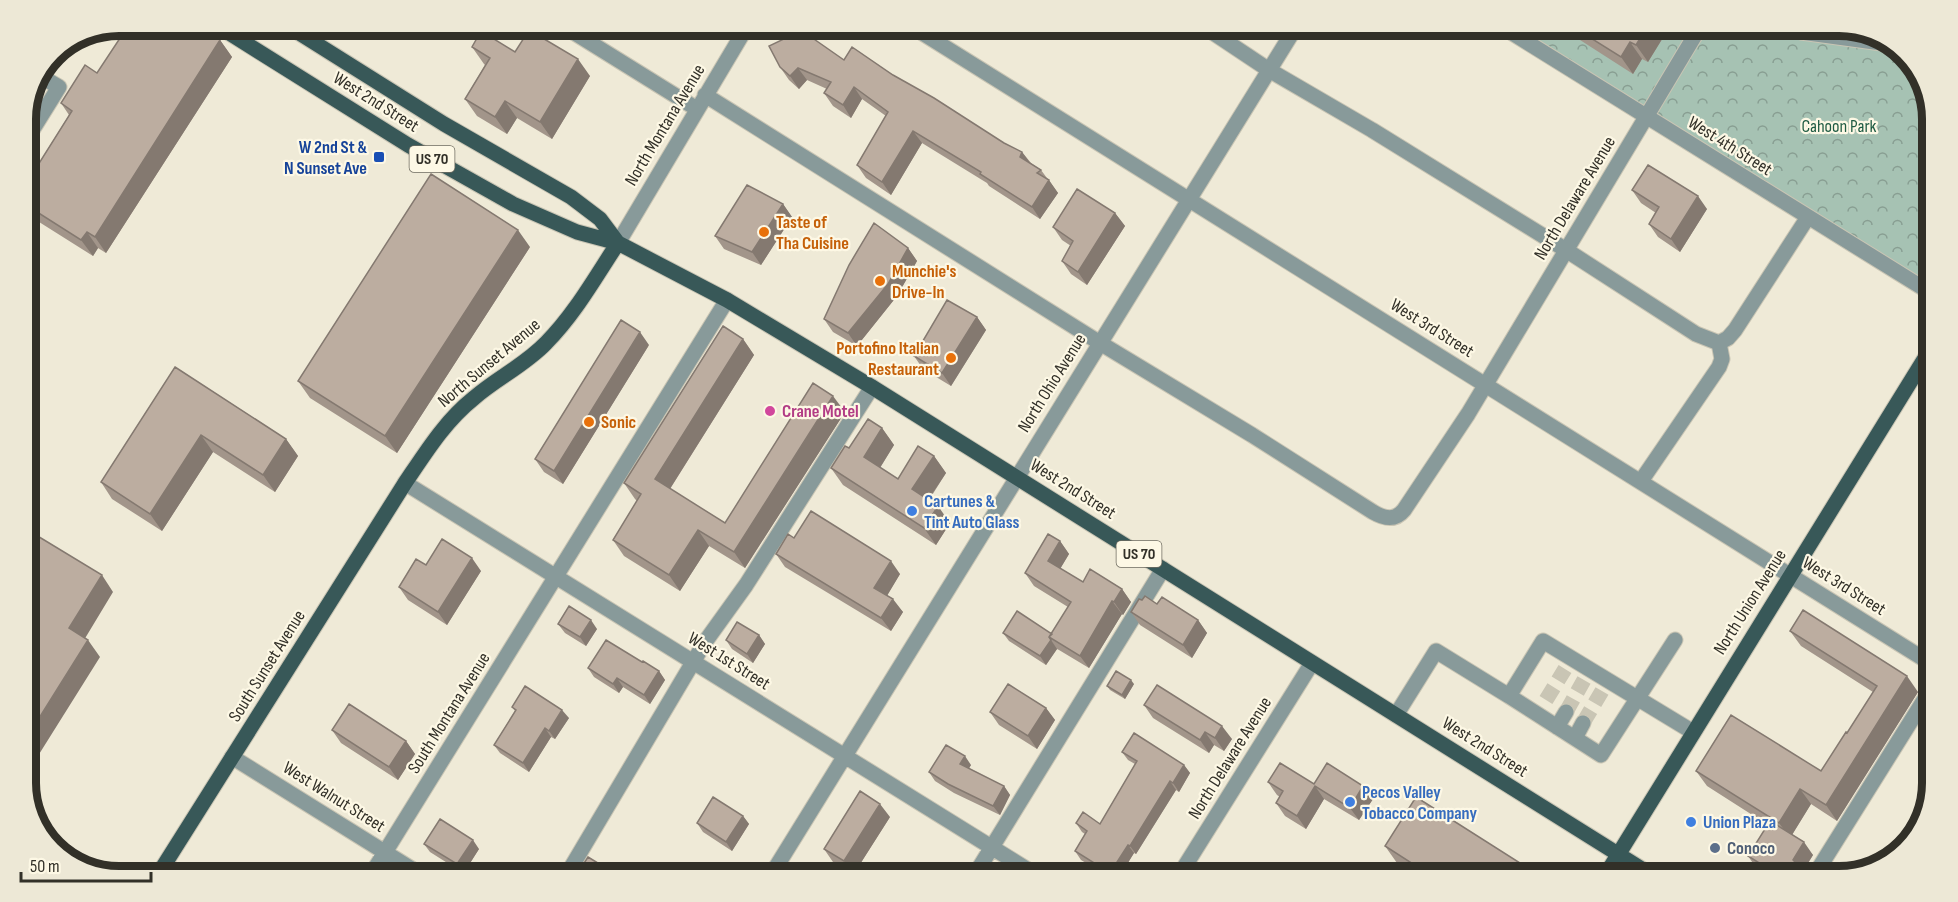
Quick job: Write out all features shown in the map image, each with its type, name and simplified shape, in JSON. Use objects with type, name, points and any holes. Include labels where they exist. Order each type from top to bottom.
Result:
[{"type":"main road","name":"West 2nd Street","points":[[234,36],[408,145],[513,204],[577,232],[618,243],[727,300],[872,387],[1637,866]]},
{"type":"main road","name":"West 2nd Street","points":[[304,36],[444,123],[571,197],[600,219],[618,243]]},
{"type":"main road","name":"North Sunset Avenue","points":[[405,483],[446,425],[465,405],[525,362],[549,341],[618,243]]},
{"type":"main road","name":"North Union Avenue","points":[[1611,866],[1922,363]]},
{"type":"main road","name":"South Sunset Avenue","points":[[164,866],[405,483]]},
{"type":"street","points":[[581,36],[701,102],[1100,343]]},
{"type":"street","name":"North Montana Avenue","points":[[618,243],[741,36]]},
{"type":"street","name":"West 3rd Street","points":[[927,36],[1190,198],[1922,658]]},
{"type":"street","points":[[1218,36],[1269,70],[1372,130],[1566,250],[1696,334],[1719,343]]},
{"type":"street","name":"North Ohio Avenue","points":[[777,866],[1290,36]]},
{"type":"street","name":"West 4th Street","points":[[1517,36],[1922,288]]},
{"type":"street","name":"North Delaware Avenue","points":[[1100,343],[1384,518],[1399,516],[1468,414],[1695,36]]},
{"type":"street","points":[[1830,36],[1867,41]]},
{"type":"street","points":[[36,124],[59,87],[46,80]]},
{"type":"street","points":[[1719,343],[1735,330],[1808,217]]},
{"type":"street","points":[[557,577],[727,300]]},
{"type":"street","points":[[1641,481],[1719,368],[1722,359],[1719,343]]},
{"type":"street","points":[[572,866],[705,642],[746,585],[872,387]]},
{"type":"street","name":"West 1st Street","points":[[405,483],[1022,866]]},
{"type":"street","points":[[980,866],[1163,569]]},
{"type":"street","name":"South Montana Avenue","points":[[376,866],[557,577]]},
{"type":"street","points":[[1396,715],[1436,651],[1601,755],[1675,640]]},
{"type":"street","points":[[1509,696],[1543,641],[1568,663],[1605,686],[1637,698],[1693,732]]},
{"type":"street","name":"North Delaware Avenue","points":[[1185,866],[1312,663]]},
{"type":"street","points":[[1538,714],[1546,700]]},
{"type":"street","points":[[1820,866],[1922,703]]},
{"type":"street","points":[[1557,727],[1566,712]]},
{"type":"street","points":[[1575,738],[1583,723]]},
{"type":"street","name":"West Walnut Street","points":[[232,757],[407,866]]},
{"type":"green space","name":"Cahoon Park","points":[[1517,36],[1839,36],[1871,42],[1890,53],[1905,68],[1916,87],[1922,114],[1922,287]]},
{"type":"building","points":[[121,36],[214,36],[220,40],[95,237],[87,232],[81,240],[36,211],[36,168],[72,111],[61,103],[85,65],[97,73]]},
{"type":"building","points":[[478,36],[489,36],[515,52],[525,36],[539,36],[578,59],[540,122],[505,101],[495,117],[465,99],[490,58],[472,47]]},
{"type":"building","points":[[783,36],[810,36],[844,60],[852,47],[893,75],[1022,152],[1020,157],[1041,170],[1037,173],[1049,180],[1032,207],[980,174],[981,172],[913,131],[882,182],[857,165],[888,112],[854,87],[843,105],[824,93],[831,82],[798,68],[790,76],[780,67],[769,46],[784,39]]},
{"type":"building","points":[[1587,36],[1642,36],[1636,45],[1630,42],[1621,57]]},
{"type":"building","points":[[1648,165],[1698,196],[1671,239],[1649,224],[1659,207],[1632,190]]},
{"type":"building","points":[[431,174],[518,230],[385,436],[298,381]]},
{"type":"building","points":[[747,185],[783,204],[752,252],[715,236]]},
{"type":"building","points":[[1077,189],[1115,213],[1078,272],[1062,261],[1073,241],[1053,227]]},
{"type":"building","points":[[874,223],[908,248],[888,284],[848,333],[824,319],[849,265]]},
{"type":"building","points":[[947,300],[977,317],[942,373],[914,356]]},
{"type":"building","points":[[621,320],[640,332],[554,471],[535,459]]},
{"type":"building","points":[[723,326],[743,339],[655,479],[725,523],[813,383],[833,396],[734,552],[698,530],[669,575],[613,540],[641,494],[624,483]]},
{"type":"building","points":[[175,367],[286,439],[263,475],[201,435],[150,514],[101,482]]},
{"type":"building","points":[[868,419],[882,428],[864,457],[898,479],[918,446],[934,456],[912,489],[938,506],[924,528],[831,468],[845,446],[849,448]]},
{"type":"building","points":[[811,511],[891,561],[874,588],[893,599],[881,618],[776,554],[788,534],[794,538]]},
{"type":"building","points":[[1048,534],[1060,541],[1048,561],[1083,582],[1090,569],[1122,589],[1114,602],[1112,601],[1080,656],[1049,637],[1071,602],[1025,573]]},
{"type":"building","points":[[36,535],[102,575],[69,628],[88,640],[36,723]]},
{"type":"building","points":[[442,539],[472,558],[438,612],[399,587],[416,559],[426,565]]},
{"type":"building","points":[[1145,596],[1157,604],[1162,597],[1198,620],[1183,645],[1131,612],[1139,599],[1142,600]]},
{"type":"building","points":[[569,606],[591,620],[580,637],[558,624]]},
{"type":"building","points":[[1803,610],[1907,676],[1826,805],[1800,789],[1779,823],[1696,771],[1731,715],[1821,771],[1847,733],[1877,686],[1790,631]]},
{"type":"building","points":[[1017,611],[1052,634],[1049,637],[1051,640],[1040,656],[1003,633]]},
{"type":"building","points":[[737,622],[759,635],[747,654],[726,640]]},
{"type":"building","points":[[606,640],[659,671],[644,695],[617,678],[613,684],[588,668]]},
{"type":"building","points":[[1116,671],[1131,680],[1122,695],[1107,686]]},
{"type":"building","points":[[1008,684],[1046,708],[1028,736],[990,712]]},
{"type":"building","points":[[1157,685],[1222,726],[1215,738],[1205,732],[1200,740],[1144,705]]},
{"type":"building","points":[[525,686],[562,710],[549,731],[545,728],[523,763],[494,745],[516,710],[512,707]]},
{"type":"building","points":[[349,704],[406,741],[389,767],[332,730]]},
{"type":"building","points":[[1134,733],[1184,765],[1173,783],[1170,781],[1130,846],[1128,845],[1114,866],[1099,866],[1075,851],[1087,831],[1076,823],[1083,812],[1100,824],[1137,761],[1122,752]]},
{"type":"building","points":[[946,745],[965,756],[960,764],[1004,786],[993,806],[929,772]]},
{"type":"building","points":[[1280,763],[1314,784],[1327,763],[1363,786],[1350,808],[1315,786],[1297,816],[1276,803],[1283,791],[1268,782]]},
{"type":"building","points":[[860,791],[880,804],[844,861],[824,849]]},
{"type":"building","points":[[713,797],[743,816],[726,842],[697,823]]},
{"type":"building","points":[[1416,797],[1520,863],[1518,866],[1416,866],[1385,846]]},
{"type":"building","points":[[440,819],[473,840],[457,864],[424,844]]},
{"type":"building","points":[[1770,821],[1804,842],[1793,860],[1797,866],[1764,866],[1748,856]]},
{"type":"building","points":[[588,857],[603,866],[582,866]]},
{"type":"tunnel","points":[[1546,700],[1565,669]]},
{"type":"tunnel","points":[[1566,712],[1584,680]]},
{"type":"tunnel","points":[[1583,723],[1602,691]]},
{"type":"place","name":"W 2nd St & N Sunset Ave","points":[[379,157]]},
{"type":"place","name":"Taste of Tha Cuisine","points":[[764,232]]},
{"type":"place","name":"Munchie's Drive-In","points":[[880,281]]},
{"type":"place","name":"Portofino Italian Restaurant","points":[[951,358]]},
{"type":"place","name":"Crane Motel","points":[[770,411]]},
{"type":"place","name":"Sonic","points":[[589,422]]},
{"type":"place","name":"Cartunes & Tint Auto Glass","points":[[912,511]]},
{"type":"place","name":"Pecos Valley Tobacco Company","points":[[1350,802]]},
{"type":"place","name":"Union Plaza","points":[[1691,822]]},
{"type":"place","name":"Conoco","points":[[1715,848]]}]
